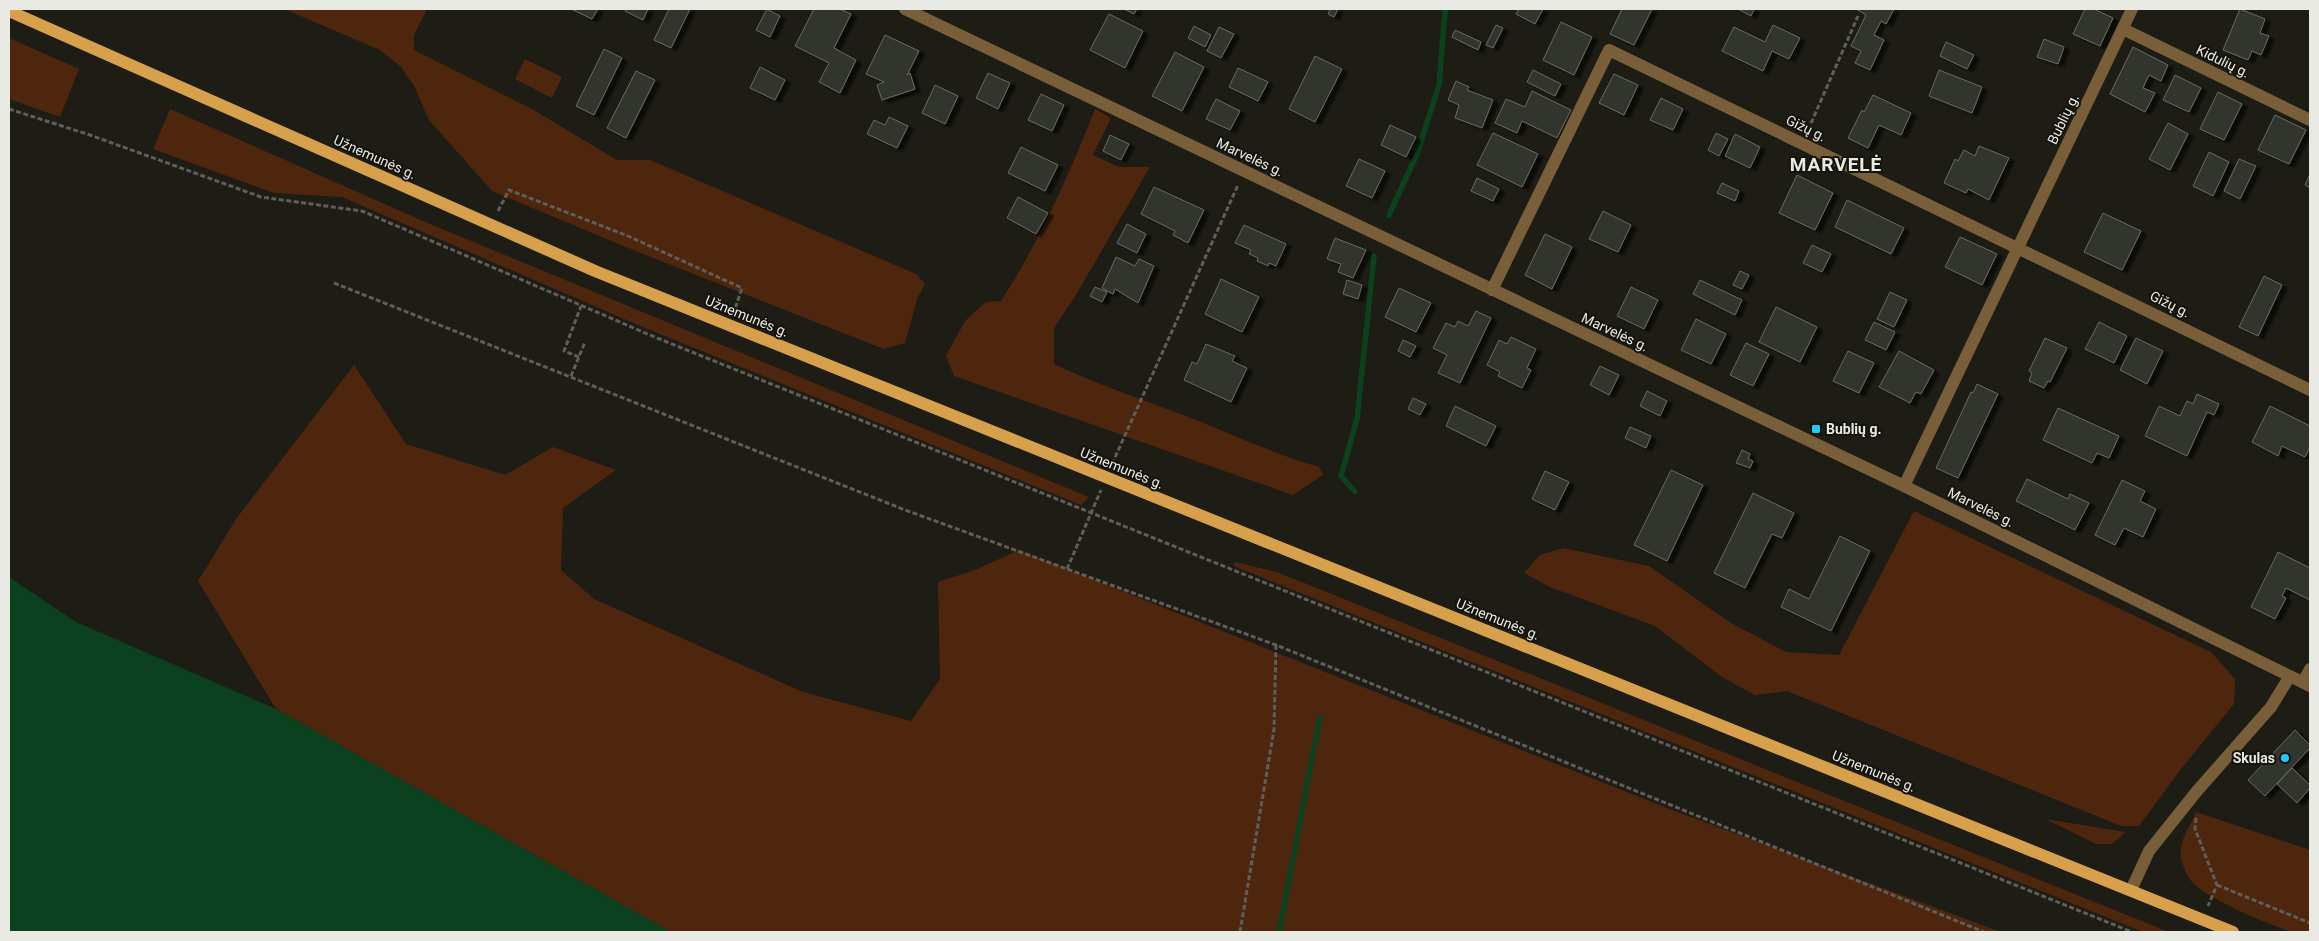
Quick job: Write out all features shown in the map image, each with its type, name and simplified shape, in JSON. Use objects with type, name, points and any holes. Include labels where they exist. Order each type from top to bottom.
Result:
[{"type":"main road","name":"Užnemunės g.","points":[[9,11],[491,225],[730,325],[2233,932]]},
{"type":"street","name":"Marvelės g.","points":[[905,9],[1904,486],[2307,684]]},
{"type":"street","name":"Bublių g.","points":[[1904,486],[2132,9]]},
{"type":"street","name":"Kidulių g.","points":[[2123,29],[2310,120]]},
{"type":"street","name":"Gižų g.","points":[[1492,290],[1609,50],[2310,390]]},
{"type":"street","points":[[2307,684],[2310,669]]},
{"type":"street","points":[[2131,890],[2149,851],[2197,791],[2271,707],[2290,676]]},
{"type":"path","points":[[1802,143],[1858,16]]},
{"type":"path","points":[[9,108],[90,135],[261,198],[362,211],[581,306],[1092,514],[2132,932]]},
{"type":"path","points":[[1145,386],[1245,171]]},
{"type":"path","points":[[491,225],[509,190],[628,236],[742,288],[730,325]]},
{"type":"path","points":[[334,283],[905,510],[1276,645],[1984,932]]},
{"type":"path","points":[[579,357],[564,351],[581,306]]},
{"type":"path","points":[[571,376],[585,342]]},
{"type":"path","points":[[1240,932],[1274,729],[1276,645]]},
{"type":"path","points":[[2197,791],[2195,829],[2217,885],[2310,923]]},
{"type":"shaded area","points":[[284,9],[427,9],[414,35],[414,50],[532,109],[617,160],[650,160],[916,274],[925,284],[917,299],[905,343],[884,349],[638,252],[492,191],[429,120],[414,86],[401,67],[380,50]]},
{"type":"shaded area","points":[[9,38],[79,69],[60,117],[9,99]]},
{"type":"shaded area","points":[[525,59],[562,77],[552,98],[515,79]]},
{"type":"shaded area","points":[[170,109],[423,221],[1089,497],[1081,505],[645,328],[342,197],[274,193],[153,149]]},
{"type":"shaded area","points":[[1095,109],[1111,118],[1093,155],[1119,167],[1150,167],[1076,295],[1054,328],[1054,364],[1102,385],[1267,449],[1319,467],[1323,475],[1293,495],[954,376],[946,356],[965,321],[986,302],[1001,301],[1015,279],[1053,208]]},
{"type":"shaded area","points":[[354,365],[406,444],[505,475],[553,447],[616,470],[563,508],[561,570],[594,599],[803,692],[911,721],[940,679],[938,582],[975,570],[1019,550],[1672,810],[2001,932],[671,932],[276,709],[198,581],[236,519]]},
{"type":"shaded area","points":[[1914,511],[2211,652],[2235,679],[2234,704],[2181,769],[2139,826],[2121,826],[1787,691],[1755,695],[1722,677],[1655,626],[1550,587],[1524,573],[1540,555],[1563,548],[1649,566],[1731,623],[1786,652],[1839,655]]},
{"type":"shaded area","points":[[1235,562],[1276,572],[1307,584],[2169,932],[2143,932],[1236,567],[1233,564]]},
{"type":"shaded area","points":[[9,577],[76,622],[276,709],[671,932],[9,932]]},
{"type":"shaded area","points":[[2196,812],[2310,850],[2310,932],[2286,930],[2257,919],[2210,896],[2192,882],[2182,862],[2181,848],[2184,836]]},
{"type":"shaded area","points":[[2045,819],[2126,832],[2112,844],[2096,844]]},
{"type":"building","points":[[571,9],[598,9],[592,19]]},
{"type":"building","points":[[626,9],[648,9],[643,20],[625,11]]},
{"type":"building","points":[[669,9],[690,9],[671,48],[654,40]]},
{"type":"building","points":[[767,9],[780,16],[770,37],[756,30]]},
{"type":"building","points":[[814,9],[840,9],[851,14],[834,48],[856,60],[840,93],[819,82],[829,63],[795,46]]},
{"type":"building","points":[[1124,9],[1137,9],[1134,14]]},
{"type":"building","points":[[1330,9],[1338,9],[1334,17],[1328,14]]},
{"type":"building","points":[[1519,9],[1543,9],[1535,24],[1516,14]]},
{"type":"building","points":[[1622,9],[1652,9],[1634,45],[1610,34]]},
{"type":"building","points":[[1738,9],[1754,9],[1751,16]]},
{"type":"building","points":[[1856,9],[1894,9],[1886,24],[1881,21],[1874,35],[1884,40],[1870,70],[1855,63],[1861,51],[1851,46],[1866,15]]},
{"type":"building","points":[[2085,9],[2094,9],[2113,18],[2100,46],[2073,34]]},
{"type":"building","points":[[2240,9],[2265,19],[2260,33],[2269,36],[2261,55],[2252,51],[2248,60],[2223,50]]},
{"type":"building","points":[[1109,14],[1143,31],[1125,68],[1090,50]]},
{"type":"building","points":[[1561,22],[1592,37],[1574,75],[1543,60]]},
{"type":"building","points":[[1496,25],[1503,28],[1493,48],[1486,45]]},
{"type":"building","points":[[1773,25],[1800,38],[1789,59],[1772,51],[1763,71],[1722,51],[1734,27],[1765,42]]},
{"type":"building","points":[[1194,26],[1211,35],[1205,47],[1188,38]]},
{"type":"building","points":[[1219,27],[1234,34],[1221,58],[1207,51]]},
{"type":"building","points":[[1455,30],[1481,42],[1478,50],[1452,37]]},
{"type":"building","points":[[885,35],[919,51],[907,75],[910,73],[915,89],[882,100],[877,85],[884,82],[866,74]]},
{"type":"building","points":[[2044,39],[2064,47],[2058,64],[2037,57]]},
{"type":"building","points":[[1946,42],[1974,55],[1967,69],[1940,56]]},
{"type":"building","points":[[2133,47],[2168,65],[2161,81],[2149,75],[2143,88],[2155,93],[2145,112],[2110,94]]},
{"type":"building","points":[[604,49],[622,58],[594,115],[576,106]]},
{"type":"building","points":[[1175,52],[1204,67],[1182,111],[1152,96]]},
{"type":"building","points":[[1315,56],[1342,69],[1315,122],[1289,109]]},
{"type":"building","points":[[760,67],[785,80],[775,100],[750,88]]},
{"type":"building","points":[[1238,68],[1268,82],[1258,101],[1229,87]]},
{"type":"building","points":[[1533,70],[1561,84],[1555,96],[1527,82]]},
{"type":"building","points":[[1939,70],[1982,87],[1972,113],[1929,96]]},
{"type":"building","points":[[636,71],[655,80],[626,138],[607,128]]},
{"type":"building","points":[[988,73],[1010,83],[998,109],[976,98]]},
{"type":"building","points":[[1614,74],[1638,85],[1624,115],[1599,103]]},
{"type":"building","points":[[2175,75],[2201,88],[2189,112],[2163,100]]},
{"type":"building","points":[[1456,81],[1469,87],[1467,90],[1493,100],[1482,128],[1455,118],[1459,105],[1448,100]]},
{"type":"building","points":[[935,85],[958,96],[945,124],[922,113]]},
{"type":"building","points":[[1532,91],[1571,110],[1557,138],[1522,121],[1517,133],[1495,123],[1506,99],[1525,107]]},
{"type":"building","points":[[2218,92],[2242,104],[2224,140],[2200,129]]},
{"type":"building","points":[[1041,94],[1064,105],[1052,131],[1028,120]]},
{"type":"building","points":[[1873,95],[1911,113],[1901,135],[1879,125],[1868,148],[1848,138],[1862,110],[1864,112]]},
{"type":"building","points":[[1661,98],[1683,109],[1673,130],[1650,120]]},
{"type":"building","points":[[1216,99],[1240,111],[1230,130],[1206,119]]},
{"type":"building","points":[[2275,115],[2306,130],[2289,164],[2258,150]]},
{"type":"building","points":[[889,117],[908,126],[897,148],[867,134],[874,120],[885,125]]},
{"type":"building","points":[[2168,123],[2188,134],[2170,170],[2149,159]]},
{"type":"building","points":[[1390,125],[1416,137],[1406,157],[1381,145]]},
{"type":"building","points":[[1493,133],[1538,154],[1522,187],[1477,165]]},
{"type":"building","points":[[1716,133],[1728,139],[1719,156],[1708,150]]},
{"type":"building","points":[[1735,134],[1760,147],[1750,168],[1725,156]]},
{"type":"building","points":[[1110,135],[1129,144],[1121,160],[1103,151]]},
{"type":"building","points":[[1979,146],[2009,158],[1989,200],[1968,189],[1966,193],[1944,183],[1955,159],[1958,161],[1964,150],[1975,156]]},
{"type":"building","points":[[1021,147],[1058,165],[1045,191],[1008,173]]},
{"type":"building","points":[[2209,152],[2229,162],[2213,196],[2193,186]]},
{"type":"building","points":[[1359,159],[1385,171],[1372,198],[1346,186]]},
{"type":"building","points":[[2239,159],[2256,166],[2240,199],[2224,191]]},
{"type":"building","points":[[2310,174],[2310,188],[2305,185]]},
{"type":"building","points":[[1797,175],[1833,193],[1815,230],[1779,213]]},
{"type":"building","points":[[1477,178],[1499,189],[1493,201],[1471,191]]},
{"type":"building","points":[[1722,183],[1739,191],[1735,201],[1717,193]]},
{"type":"building","points":[[1154,187],[1204,210],[1188,243],[1173,235],[1175,231],[1141,214]]},
{"type":"building","points":[[1018,197],[1048,213],[1036,234],[1007,218]]},
{"type":"building","points":[[1847,200],[1904,228],[1891,254],[1835,227]]},
{"type":"building","points":[[1603,211],[1631,225],[1618,252],[1589,239]]},
{"type":"building","points":[[2103,213],[2141,231],[2122,270],[2084,252]]},
{"type":"building","points":[[1127,224],[1146,234],[1137,253],[1117,243]]},
{"type":"building","points":[[1244,225],[1286,244],[1276,266],[1269,263],[1268,266],[1257,261],[1258,258],[1249,254],[1251,250],[1235,243]]},
{"type":"building","points":[[1545,234],[1572,247],[1552,289],[1525,275]]},
{"type":"building","points":[[1960,237],[1997,254],[1982,285],[1945,267]]},
{"type":"building","points":[[1335,238],[1366,250],[1353,278],[1338,272],[1341,264],[1327,259]]},
{"type":"building","points":[[1812,245],[1831,254],[1822,272],[1803,263]]},
{"type":"building","points":[[1116,257],[1135,266],[1139,259],[1154,266],[1138,303],[1115,289],[1113,294],[1102,288]]},
{"type":"building","points":[[1740,271],[1749,275],[1742,289],[1733,285]]},
{"type":"building","points":[[2264,276],[2282,285],[2258,336],[2239,327]]},
{"type":"building","points":[[1221,279],[1259,297],[1242,332],[1205,314]]},
{"type":"building","points":[[1347,280],[1362,285],[1358,299],[1343,294]]},
{"type":"building","points":[[1700,280],[1742,300],[1735,315],[1693,294]]},
{"type":"building","points":[[1095,287],[1107,292],[1102,302],[1090,296]]},
{"type":"building","points":[[1631,287],[1658,300],[1644,329],[1617,316]]},
{"type":"building","points":[[1399,288],[1431,303],[1416,332],[1385,317]]},
{"type":"building","points":[[1890,292],[1907,300],[1894,327],[1877,319]]},
{"type":"building","points":[[1776,307],[1817,327],[1800,362],[1759,342]]},
{"type":"building","points":[[1476,311],[1491,318],[1460,383],[1438,373],[1447,355],[1433,348],[1446,323],[1455,327],[1458,321],[1468,326]]},
{"type":"building","points":[[1696,319],[1726,334],[1711,364],[1681,350]]},
{"type":"building","points":[[1874,322],[1895,332],[1886,350],[1865,340]]},
{"type":"building","points":[[2099,322],[2127,336],[2114,363],[2085,349]]},
{"type":"building","points":[[1511,337],[1536,349],[1527,368],[1531,370],[1522,388],[1498,376],[1500,372],[1487,365],[1499,340],[1507,344]]},
{"type":"building","points":[[2045,338],[2067,348],[2050,382],[2048,381],[2044,388],[2029,381],[2032,373],[2029,371]]},
{"type":"building","points":[[2136,338],[2163,351],[2147,384],[2120,370]]},
{"type":"building","points":[[1403,340],[1416,346],[1410,357],[1398,351]]},
{"type":"building","points":[[1746,343],[1769,354],[1753,386],[1730,375]]},
{"type":"building","points":[[1206,344],[1235,356],[1232,361],[1247,368],[1231,402],[1184,380],[1192,362],[1197,364]]},
{"type":"building","points":[[1848,351],[1874,363],[1859,393],[1833,381]]},
{"type":"building","points":[[1899,351],[1934,370],[1921,394],[1916,392],[1910,403],[1879,387]]},
{"type":"building","points":[[1600,366],[1619,375],[1609,395],[1590,385]]},
{"type":"building","points":[[1977,384],[1998,394],[1958,478],[1936,468],[1971,392],[1973,393]]},
{"type":"building","points":[[1647,391],[1667,401],[1660,416],[1640,406]]},
{"type":"building","points":[[2197,394],[2219,404],[2214,415],[2207,412],[2187,456],[2145,436],[2159,406],[2180,416],[2187,401],[2193,404]]},
{"type":"building","points":[[1413,398],[1426,404],[1420,415],[1408,409]]},
{"type":"building","points":[[1455,406],[1496,426],[1486,446],[1446,426]]},
{"type":"building","points":[[2270,406],[2310,426],[2310,447],[2305,457],[2282,446],[2278,456],[2252,442]]},
{"type":"building","points":[[2058,408],[2119,436],[2109,458],[2097,453],[2092,463],[2043,440]]},
{"type":"building","points":[[1630,427],[1651,436],[1646,448],[1625,438]]},
{"type":"building","points":[[1742,450],[1750,454],[1748,459],[1753,461],[1750,468],[1736,463]]},
{"type":"building","points":[[1671,470],[1703,485],[1667,561],[1634,545]]},
{"type":"building","points":[[1545,471],[1569,482],[1555,510],[1532,499]]},
{"type":"building","points":[[2027,479],[2068,499],[2070,494],[2089,503],[2075,530],[2016,501]]},
{"type":"building","points":[[2122,480],[2145,491],[2140,501],[2156,509],[2143,537],[2124,528],[2115,545],[2095,535]]},
{"type":"building","points":[[1753,493],[1794,513],[1782,538],[1772,534],[1745,588],[1714,573]]},
{"type":"building","points":[[1840,536],[1870,551],[1831,631],[1781,607],[1789,589],[1809,599]]},
{"type":"building","points":[[2278,552],[2310,568],[2310,600],[2286,588],[2282,596],[2286,598],[2275,619],[2251,607]]},
{"type":"building","name":"Skulas","points":[[2295,730],[2310,745],[2310,748],[2265,796],[2248,780]]},
{"type":"building","points":[[2292,768],[2310,785],[2310,788],[2297,803],[2277,784]]},
{"type":"waterway","points":[[1389,215],[1417,154],[1439,85],[1445,11],[1447,9]]},
{"type":"waterway","points":[[1355,492],[1341,476],[1357,419],[1374,256]]},
{"type":"waterway","points":[[1279,932],[1320,717]]},
{"type":"place","name":"Bublių g.","points":[[1816,429]]},
{"type":"place","name":"Skulas","points":[[2285,758]]},
{"type":"district","name":"MARVELĖ","points":[[1836,164]]}]
